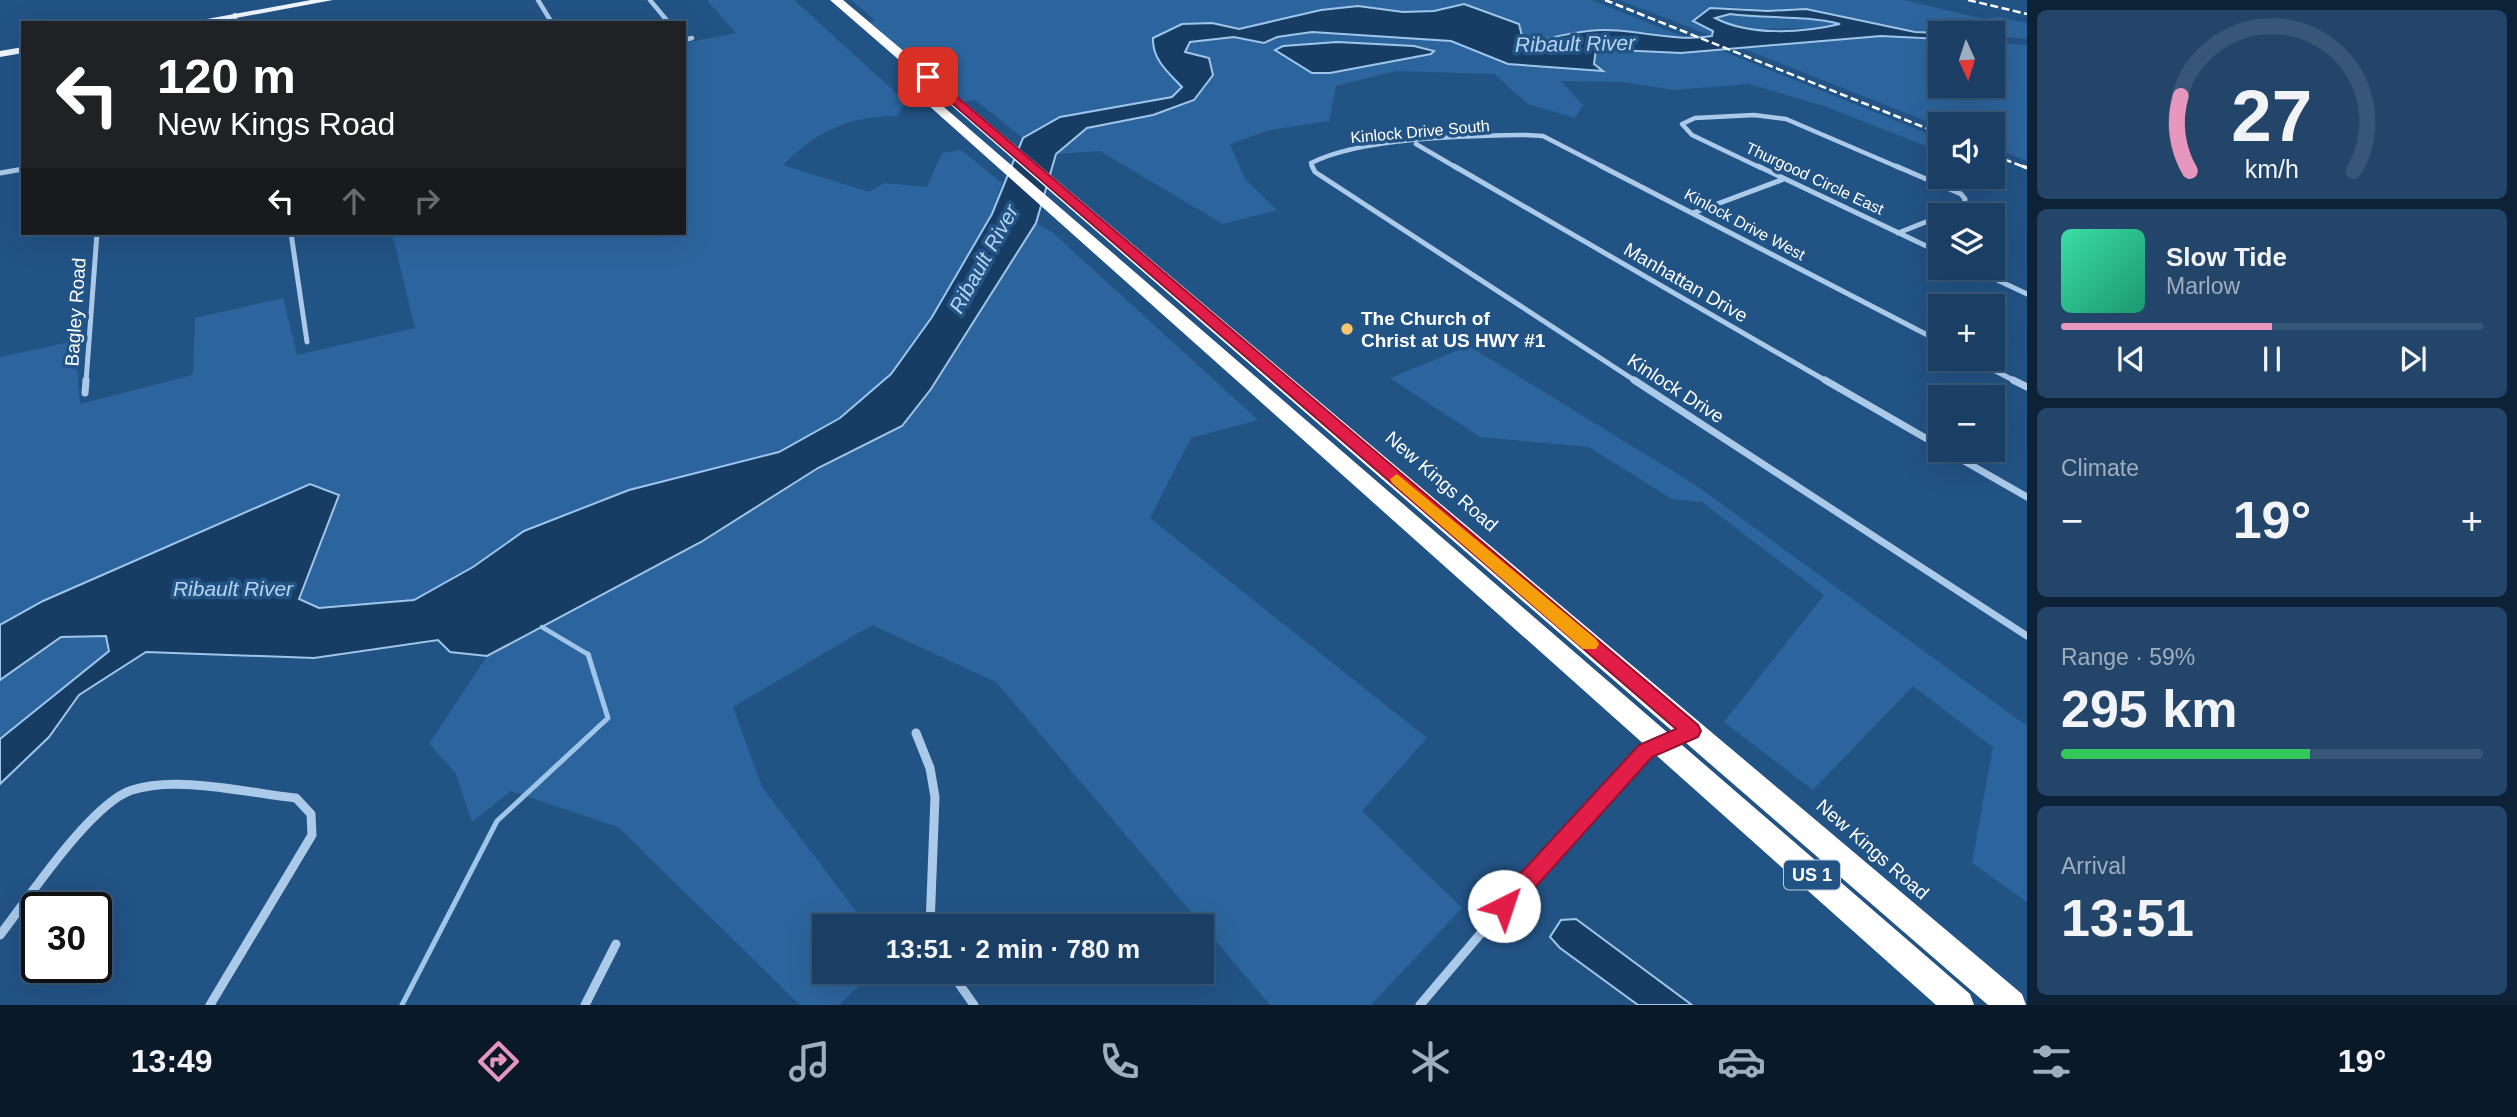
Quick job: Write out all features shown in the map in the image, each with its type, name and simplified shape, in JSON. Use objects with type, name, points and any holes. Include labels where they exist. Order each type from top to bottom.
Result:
[{"type":"highway","name":"New Kings Road","points":[[831,4],[928,77],[1001,150]]},
{"type":"highway","name":"New Kings Road","points":[[831,4],[911,81],[1001,150],[1315,422],[1691,731],[2011,1005]]},
{"type":"highway","name":"New Kings Road","points":[[1315,422],[1664,744],[1959,1005]]},
{"type":"main road","points":[[212,21],[328,0]]},
{"type":"main road","points":[[0,54],[21,50]]},
{"type":"street","points":[[538,0],[551,21]]},
{"type":"street","points":[[650,0],[667,21]]},
{"type":"street","points":[[686,40],[692,38]]},
{"type":"street","points":[[911,81],[928,77]]},
{"type":"street","name":"Thurgood Circle East","points":[[1928,247],[1692,135],[1682,124],[1695,118],[1777,117],[1796,122],[1954,189],[1965,199],[1964,203]]},
{"type":"street","name":"Kinlock Drive South","points":[[1311,163],[1320,155],[1331,152],[1534,135]]},
{"type":"street","name":"Kinlock Drive West","points":[[1534,135],[1552,139],[1928,335]]},
{"type":"street","name":"Manhattan Drive","points":[[1416,144],[1928,440]]},
{"type":"street","name":"Kinlock Drive","points":[[1311,163],[1315,172],[2027,636]]},
{"type":"street","points":[[0,173],[21,169]]},
{"type":"street","points":[[1693,214],[1785,179]]},
{"type":"street","points":[[1898,233],[1928,220]]},
{"type":"street","name":"Bagley Road","points":[[85,393],[97,235]]},
{"type":"street","points":[[290,235],[307,342]]},
{"type":"street","points":[[1997,280],[2027,294]]},
{"type":"street","points":[[1996,371],[2027,387]]},
{"type":"street","name":"Manhattan Drive","points":[[1966,462],[2027,497]]},
{"type":"street","points":[[1420,1005],[1521,886],[1646,751],[1691,731]]},
{"type":"street","points":[[916,733],[933,778],[937,821],[928,893],[929,914]]},
{"type":"street","points":[[0,935],[88,822],[112,800],[131,790],[167,784],[296,798],[309,807],[314,820],[307,847],[210,1005]]},
{"type":"street","points":[[585,1005],[616,944]]},
{"type":"street","points":[[959,984],[974,1005]]},
{"type":"shaded area","points":[[707,0],[794,0],[906,102],[897,116],[864,119],[821,135],[783,165],[869,192],[884,183],[927,187],[942,153],[961,150],[1002,183],[992,214],[932,317],[891,374],[840,418],[779,452],[629,490],[524,531],[473,567],[414,600],[319,608],[299,599],[338,496],[310,484],[43,601],[0,625],[0,357],[75,341],[80,404],[193,375],[195,318],[283,298],[297,355],[415,328],[392,235],[686,235],[686,43],[736,33]]},
{"type":"shaded area","points":[[851,0],[1591,0],[1691,40],[1647,32],[1588,31],[1524,44],[1520,33],[1464,4],[1434,11],[1403,12],[1358,6],[1239,29],[1212,23],[1159,63],[1182,87],[1172,97],[1060,117],[1023,138],[975,100],[963,102],[869,22],[875,20]]},
{"type":"shaded area","points":[[1619,0],[1903,0],[1984,19],[1999,17],[2027,23],[2027,39],[2006,37],[2006,21],[1928,21],[1928,32],[1915,32],[1806,9],[1768,11],[1730,7],[1694,21],[1713,31],[1712,36]]},
{"type":"shaded area","points":[[1730,14],[1843,24],[1812,28],[1742,29],[1714,18]]},
{"type":"shaded area","points":[[1312,32],[1452,41],[1508,64],[1601,71],[1594,65],[1596,49],[1681,53],[1720,50],[1928,134],[1928,147],[1824,106],[1749,84],[1674,90],[1624,82],[1561,81],[1583,105],[1575,118],[1528,104],[1494,74],[1396,71],[1336,86],[1329,121],[1270,130],[1230,144],[1245,179],[1277,210],[1223,224],[1100,151],[1055,154],[1086,128],[1153,115],[1194,100],[1185,52],[1190,42],[1234,37],[1264,43],[1277,37]],"holes":[[[1337,42],[1414,46],[1433,51],[1431,54],[1330,73],[1312,73],[1276,50],[1283,46]]]},
{"type":"shaded area","points":[[1881,36],[1928,38],[1928,98],[2006,98],[2006,44],[2027,45],[2027,161],[2005,153],[2005,112],[1928,112],[1928,122],[1737,46]]},
{"type":"shaded area","points":[[1036,223],[1052,232],[1258,420],[1191,438],[1150,518],[1427,738],[1362,811],[1462,908],[1371,1005],[1270,1005],[1214,939],[1214,914],[1193,914],[996,682],[872,625],[733,707],[762,787],[858,914],[812,914],[812,984],[861,984],[839,1005],[800,1005],[618,827],[511,791],[472,822],[455,772],[429,744],[487,656],[701,542],[818,468],[902,426]]},
{"type":"shaded area","points":[[1469,346],[1697,486],[2027,726],[2027,902],[1972,863],[1993,747],[1913,686],[1813,790],[1724,722],[1824,595],[1702,502],[1672,499],[1589,447],[1480,437],[1390,378]]},
{"type":"shaded area","points":[[106,636],[109,651],[0,739],[0,680],[61,637]]},
{"type":"water","name":"Ribault River","points":[[1464,4],[1519,24],[1524,44],[1572,33],[1604,30],[1697,38],[1712,36],[1713,31],[1693,21],[1710,8],[1768,11],[1806,9],[1928,32],[1928,38],[1881,36],[1681,53],[1596,49],[1594,64],[1603,71],[1508,64],[1451,41],[1312,32],[1277,37],[1264,43],[1234,37],[1190,42],[1185,52],[1209,58],[1213,75],[1194,100],[1153,115],[1087,128],[1056,154],[1036,223],[931,389],[902,426],[818,468],[701,542],[487,656],[450,652],[438,640],[314,658],[146,652],[79,695],[49,737],[0,784],[0,739],[109,651],[106,636],[61,637],[0,680],[0,625],[43,601],[310,484],[339,495],[299,599],[319,608],[414,600],[473,567],[524,531],[629,490],[779,452],[840,418],[891,374],[932,317],[992,214],[1023,138],[1060,117],[1172,97],[1182,87],[1158,59],[1153,38],[1182,24],[1212,23],[1239,29],[1321,10],[1358,6],[1403,12],[1434,11]],"holes":[[[1730,14],[1813,19],[1840,24],[1776,31],[1744,28],[1715,18]]]},
{"type":"water","points":[[1337,42],[1414,46],[1434,51],[1431,54],[1330,73],[1312,73],[1275,50],[1283,46]]},
{"type":"water","points":[[1576,919],[1692,1005],[1638,1005],[1560,948],[1550,937],[1561,920]]},
{"type":"waterway","points":[[542,627],[588,654]]},
{"type":"waterway","points":[[402,1005],[497,821],[608,718],[588,654]]},
{"type":"railway","points":[[1605,0],[1928,129]]},
{"type":"railway","points":[[1968,0],[2027,14]]},
{"type":"railway","points":[[2005,160],[2027,168],[2022,166]]},
{"type":"slow traffic","points":[[1397,479],[1590,644]]},
{"type":"place","name":"The Church of Christ at US HWY #1","points":[[1347,329]]},
{"type":"route","points":[[928,77],[1691,731],[1646,751],[1504,906]]}]
